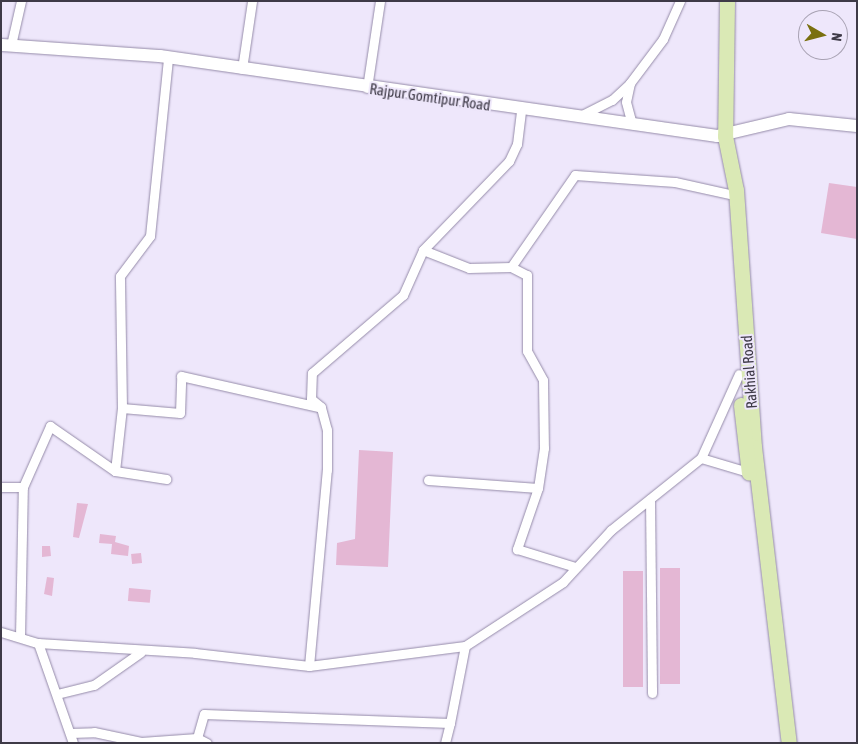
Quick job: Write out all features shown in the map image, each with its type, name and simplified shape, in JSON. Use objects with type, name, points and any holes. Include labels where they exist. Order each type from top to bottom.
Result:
[{"type":"main road","name":"Rakhial Road","points":[[727,1],[721,136],[729,194],[739,374],[748,472],[757,510],[782,743]]},
{"type":"main road","name":"Rajpur Gomtipur Road","points":[[6,45],[168,58],[367,88],[721,136],[790,119],[857,126]]},
{"type":"main road","name":"Rakhial Road","points":[[721,136],[736,190],[754,447],[789,743]]},
{"type":"street","points":[[6,45],[21,1]]},
{"type":"street","points":[[242,69],[252,1]]},
{"type":"street","points":[[367,88],[380,1]]},
{"type":"street","points":[[579,117],[612,100],[630,83],[663,38],[680,1]]},
{"type":"street","points":[[115,471],[122,408],[120,276],[150,236],[168,58]]},
{"type":"street","points":[[630,83],[626,102],[632,124]]},
{"type":"street","points":[[309,666],[327,470],[327,430],[320,408],[311,399],[312,373],[403,295],[423,250],[509,160],[517,144],[522,109]]},
{"type":"street","points":[[511,267],[575,176],[675,182],[729,194]]},
{"type":"street","points":[[423,250],[468,268],[511,267],[527,275],[526,352],[542,380],[544,448],[538,488],[517,549],[575,567]]},
{"type":"street","points":[[1,632],[38,643],[141,652],[195,653],[309,666],[466,646],[563,582],[575,567],[650,500],[701,458],[739,374]]},
{"type":"street","points":[[122,408],[180,413],[181,376],[320,408]]},
{"type":"street","points":[[20,637],[23,487],[50,426],[115,471],[166,479]]},
{"type":"street","points":[[701,458],[748,472]]},
{"type":"street","points":[[428,480],[538,488]]},
{"type":"street","points":[[1,487],[23,487]]},
{"type":"street","points":[[650,500],[652,693]]},
{"type":"street","points":[[38,643],[73,743]]},
{"type":"street","points":[[445,743],[466,646]]},
{"type":"street","points":[[57,694],[94,685],[141,652]]},
{"type":"street","points":[[197,738],[204,714],[450,723]]},
{"type":"street","points":[[70,733],[94,732],[141,742],[197,738],[207,743]]},
{"type":"building","points":[[829,183],[857,187],[857,239],[821,233]]},
{"type":"building","points":[[359,450],[393,452],[388,567],[336,565],[337,543],[355,539]]},
{"type":"building","points":[[77,503],[88,504],[79,538],[73,537]]},
{"type":"building","points":[[100,534],[116,536],[115,542],[129,546],[128,556],[111,554],[112,544],[99,543]]},
{"type":"building","points":[[42,546],[50,546],[51,556],[42,557]]},
{"type":"building","points":[[141,553],[142,563],[132,564],[131,554]]},
{"type":"building","points":[[660,568],[680,568],[680,684],[660,684]]},
{"type":"building","points":[[623,571],[643,571],[643,687],[623,687]]},
{"type":"building","points":[[47,577],[54,578],[52,596],[44,594]]},
{"type":"building","points":[[129,588],[151,590],[150,603],[128,601]]}]
